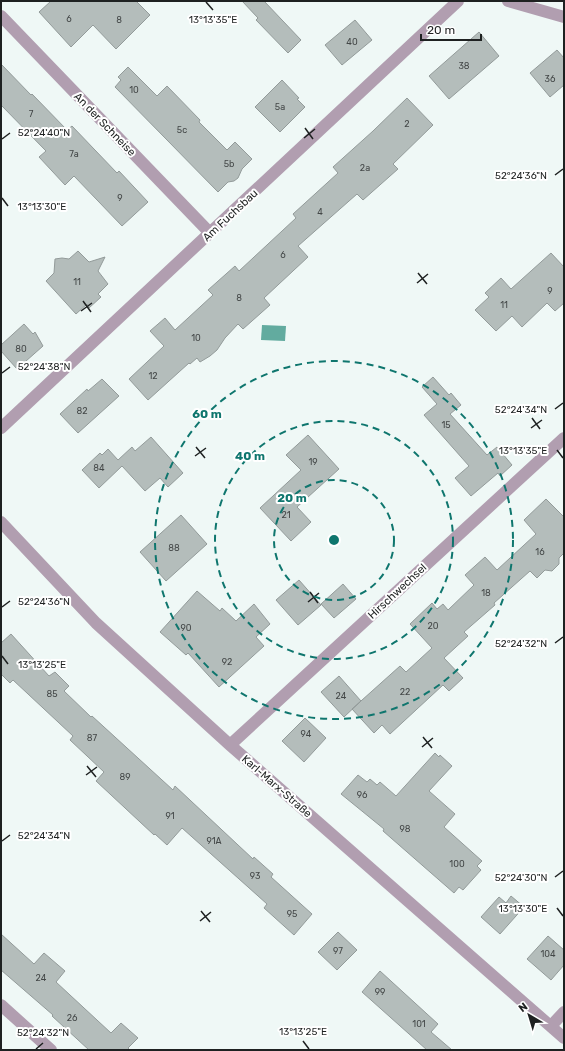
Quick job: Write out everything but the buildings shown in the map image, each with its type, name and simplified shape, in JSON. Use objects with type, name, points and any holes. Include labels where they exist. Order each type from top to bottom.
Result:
[{"type":"street","name":"Am Fuchsbau","points":[[1,428],[458,1]]},
{"type":"street","points":[[508,1],[564,17]]},
{"type":"street","name":"An der Schneise","points":[[1,16],[210,233]]},
{"type":"street","name":"Hirschwechsel","points":[[230,745],[564,438]]},
{"type":"street","name":"Karl-Marx-Straße","points":[[1,522],[96,623],[230,745],[564,1038]]},
{"type":"street","points":[[1,1005],[51,1050]]},
{"type":"street","points":[[551,1026],[564,1012]]},
{"type":"shaded area","points":[[262,325],[286,326],[285,341],[261,340]]}]
